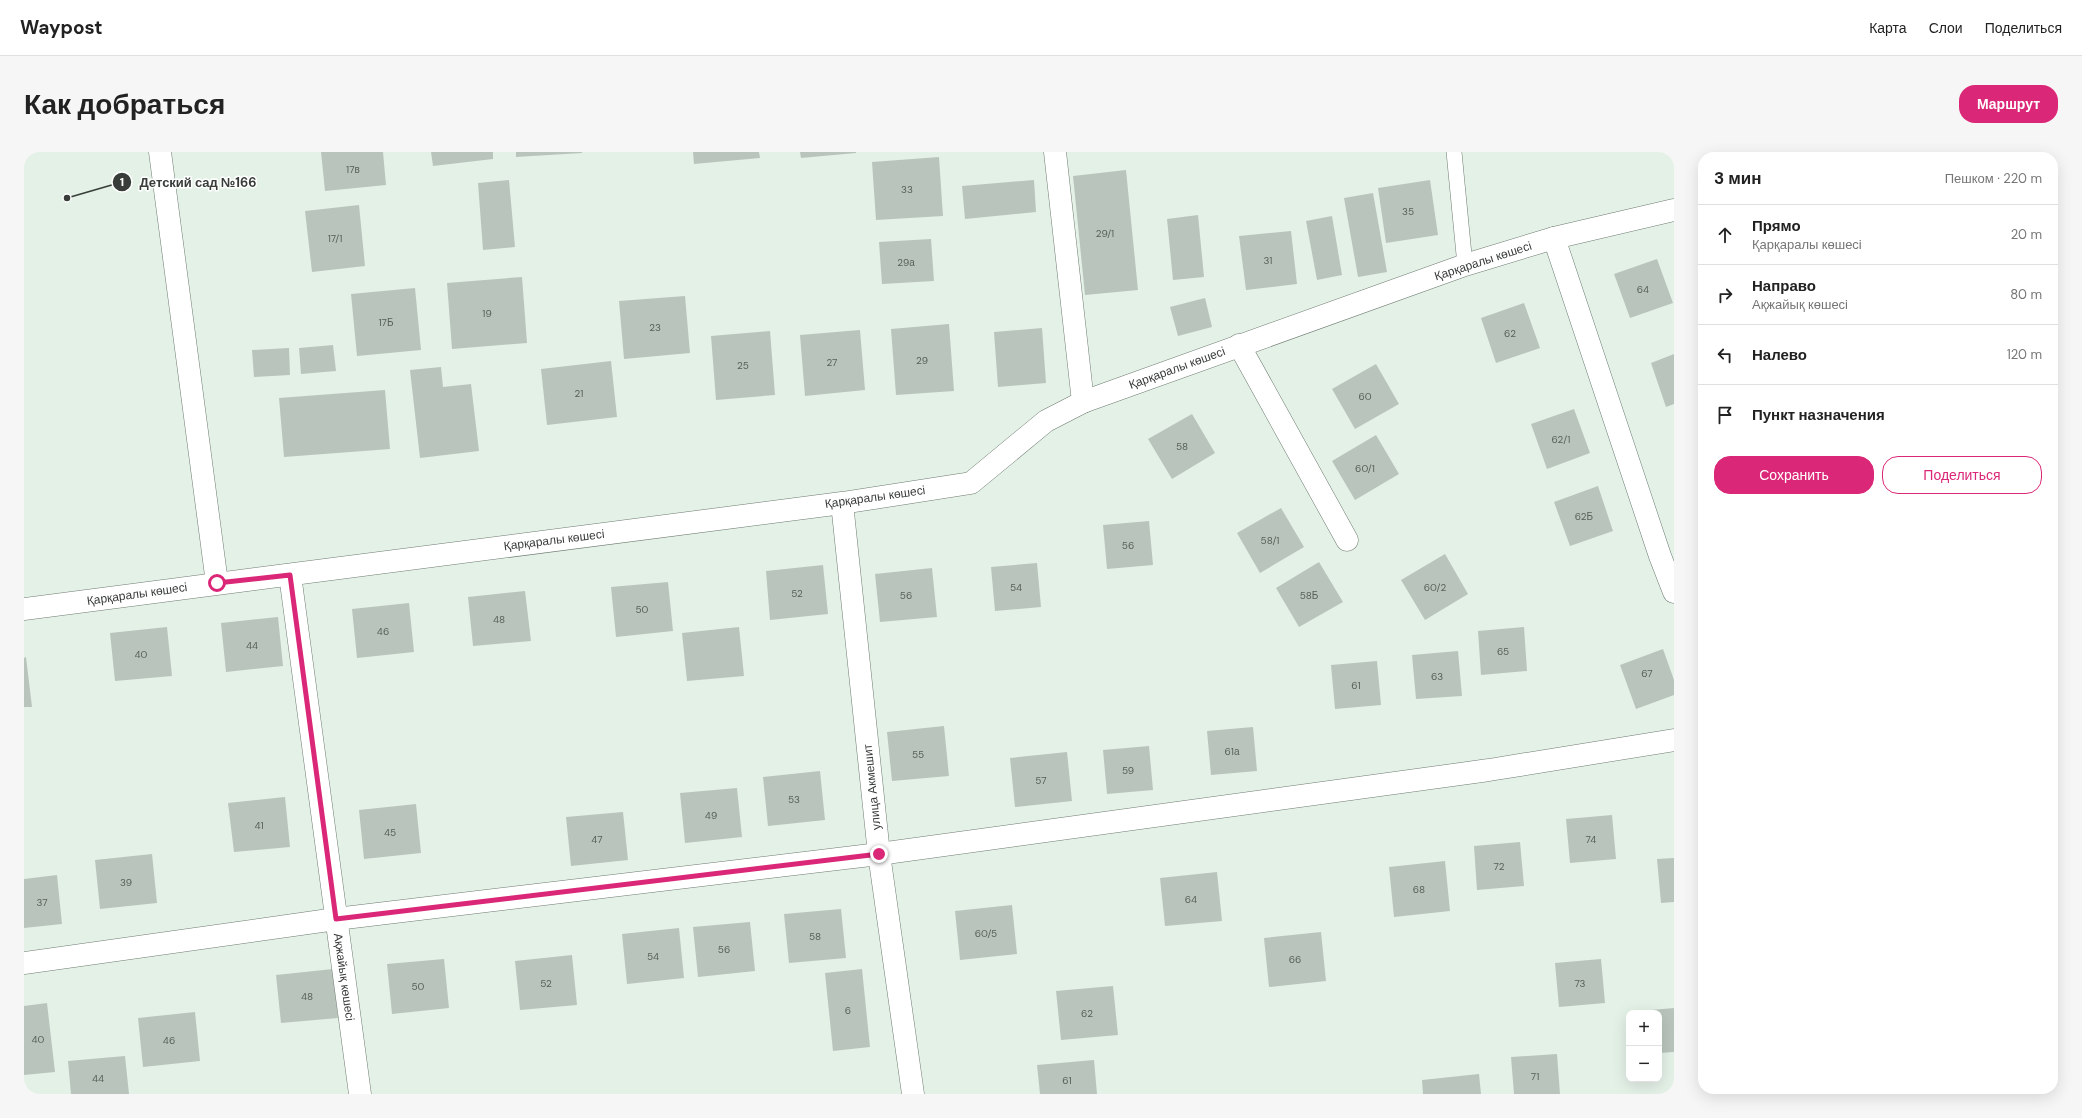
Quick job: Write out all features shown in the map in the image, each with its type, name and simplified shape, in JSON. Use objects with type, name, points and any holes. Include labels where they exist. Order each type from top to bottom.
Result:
[{"type":"street","points":[[160,152],[217,583]]},
{"type":"street","points":[[1055,152],[1083,402]]},
{"type":"street","name":"Қарқаралы көшесі","points":[[24,610],[217,583],[290,575],[842,503],[971,483],[1046,421],[1083,402],[1465,265],[1554,238],[1674,210]]},
{"type":"street","points":[[1554,238],[1660,556],[1674,592]]},
{"type":"street","points":[[1239,345],[1348,540]]},
{"type":"street","name":"улица Акмешит","points":[[842,503],[879,854],[913,1094]]},
{"type":"street","name":"Ақжайық көшесі","points":[[290,575],[360,1094]]},
{"type":"street","points":[[24,963],[336,919],[879,854],[1489,770],[1674,740]]},
{"type":"lane","points":[[1454,152],[1465,265]]},
{"type":"building","points":[[321,152],[383,152],[386,185],[325,191]]},
{"type":"building","points":[[431,152],[493,152],[493,159],[433,166]]},
{"type":"building","points":[[516,152],[582,152],[582,153],[516,157]]},
{"type":"building","points":[[693,152],[759,152],[760,158],[694,164]]},
{"type":"building","points":[[800,152],[856,152],[856,153],[801,158]]},
{"type":"building","points":[[939,157],[943,216],[876,220],[872,162]]},
{"type":"building","points":[[1126,170],[1138,290],[1085,295],[1073,176]]},
{"type":"building","points":[[509,180],[515,247],[483,250],[478,183]]},
{"type":"building","points":[[1034,180],[1036,212],[965,219],[962,186]]},
{"type":"building","points":[[1430,180],[1438,235],[1386,243],[1378,188]]},
{"type":"building","points":[[1373,193],[1387,272],[1358,277],[1344,198]]},
{"type":"building","points":[[359,205],[365,266],[312,272],[305,211]]},
{"type":"building","points":[[1198,215],[1204,277],[1173,280],[1167,219]]},
{"type":"building","points":[[1332,216],[1342,275],[1317,280],[1306,221]]},
{"type":"building","points":[[1291,231],[1297,284],[1246,290],[1239,236]]},
{"type":"building","points":[[931,239],[934,281],[882,284],[879,242]]},
{"type":"building","points":[[1657,259],[1673,303],[1630,318],[1614,274]]},
{"type":"building","points":[[522,277],[527,343],[452,349],[447,283]]},
{"type":"building","points":[[415,288],[421,350],[357,356],[351,294]]},
{"type":"building","points":[[685,296],[690,353],[624,359],[619,301]]},
{"type":"building","points":[[1205,298],[1212,327],[1178,336],[1170,307]]},
{"type":"building","points":[[1524,303],[1540,348],[1496,363],[1481,318]]},
{"type":"building","points":[[949,324],[954,391],[896,395],[891,329]]},
{"type":"building","points":[[1042,328],[1046,383],[998,387],[994,332]]},
{"type":"building","points":[[860,330],[865,390],[805,396],[800,335]]},
{"type":"building","points":[[770,331],[775,395],[716,400],[711,336]]},
{"type":"building","points":[[333,345],[336,371],[301,374],[299,348]]},
{"type":"building","points":[[289,348],[290,375],[254,377],[252,350]]},
{"type":"building","points":[[1674,354],[1674,404],[1666,407],[1651,363]]},
{"type":"building","points":[[611,361],[617,417],[547,425],[541,369]]},
{"type":"building","points":[[1376,364],[1399,404],[1355,429],[1332,389]]},
{"type":"building","points":[[441,367],[443,387],[471,384],[479,451],[420,458],[410,370]]},
{"type":"building","points":[[385,390],[390,449],[284,457],[279,398]]},
{"type":"building","points":[[1574,409],[1590,453],[1547,469],[1531,424]]},
{"type":"building","points":[[1192,414],[1215,453],[1172,479],[1148,439]]},
{"type":"building","points":[[1376,435],[1399,474],[1355,500],[1332,461]]},
{"type":"building","points":[[1598,486],[1613,531],[1570,546],[1554,502]]},
{"type":"building","points":[[1281,508],[1304,547],[1260,573],[1237,533]]},
{"type":"building","points":[[1149,521],[1153,565],[1107,569],[1103,525]]},
{"type":"building","points":[[1445,554],[1468,594],[1425,620],[1401,580]]},
{"type":"building","points":[[1319,562],[1343,602],[1299,627],[1276,588]]},
{"type":"building","points":[[1037,563],[1041,607],[995,611],[991,567]]},
{"type":"building","points":[[823,565],[828,614],[770,620],[766,571]]},
{"type":"building","points":[[932,568],[937,617],[880,622],[875,574]]},
{"type":"building","points":[[668,582],[673,631],[616,637],[611,587]]},
{"type":"building","points":[[525,591],[531,641],[473,646],[468,597]]},
{"type":"building","points":[[409,603],[414,652],[357,658],[352,609]]},
{"type":"building","points":[[278,617],[283,666],[226,672],[221,623]]},
{"type":"building","points":[[167,627],[172,676],[115,681],[110,633]]},
{"type":"building","points":[[739,627],[744,676],[687,681],[682,633]]},
{"type":"building","points":[[1524,627],[1527,671],[1481,675],[1478,631]]},
{"type":"building","points":[[1663,649],[1674,680],[1674,695],[1636,709],[1620,665]]},
{"type":"building","points":[[1458,651],[1462,696],[1416,699],[1412,655]]},
{"type":"building","points":[[26,657],[32,707],[24,707],[24,658]]},
{"type":"building","points":[[1377,661],[1381,705],[1335,709],[1331,665]]},
{"type":"building","points":[[944,726],[949,776],[892,781],[887,732]]},
{"type":"building","points":[[1253,727],[1257,771],[1211,775],[1207,731]]},
{"type":"building","points":[[1149,746],[1153,790],[1107,794],[1103,750]]},
{"type":"building","points":[[1067,752],[1072,801],[1015,807],[1010,758]]},
{"type":"building","points":[[820,771],[825,820],[768,826],[763,777]]},
{"type":"building","points":[[737,788],[742,837],[685,843],[680,793]]},
{"type":"building","points":[[285,797],[290,847],[234,852],[228,803]]},
{"type":"building","points":[[416,804],[421,853],[364,859],[359,810]]},
{"type":"building","points":[[623,812],[628,860],[571,866],[566,817]]},
{"type":"building","points":[[1612,815],[1616,859],[1570,863],[1566,819]]},
{"type":"building","points":[[1520,842],[1524,886],[1477,890],[1474,846]]},
{"type":"building","points":[[152,854],[157,903],[100,909],[95,860]]},
{"type":"building","points":[[1674,858],[1674,902],[1661,903],[1657,859]]},
{"type":"building","points":[[1445,861],[1450,911],[1394,917],[1389,867]]},
{"type":"building","points":[[1217,872],[1222,921],[1165,926],[1160,878]]},
{"type":"building","points":[[57,875],[62,924],[24,928],[24,879]]},
{"type":"building","points":[[1012,905],[1017,954],[960,960],[955,911]]},
{"type":"building","points":[[841,909],[846,958],[789,963],[784,914]]},
{"type":"building","points":[[750,922],[755,971],[698,977],[693,927]]},
{"type":"building","points":[[679,928],[684,978],[627,984],[622,934]]},
{"type":"building","points":[[1321,932],[1326,981],[1269,987],[1264,938]]},
{"type":"building","points":[[572,955],[577,1005],[520,1010],[515,961]]},
{"type":"building","points":[[444,959],[449,1008],[392,1014],[387,964]]},
{"type":"building","points":[[1601,959],[1605,1003],[1559,1007],[1555,963]]},
{"type":"building","points":[[333,969],[338,1018],[281,1023],[276,975]]},
{"type":"building","points":[[862,969],[870,1047],[833,1051],[825,973]]},
{"type":"building","points":[[1113,986],[1118,1035],[1061,1040],[1056,991]]},
{"type":"building","points":[[47,1003],[55,1072],[24,1075],[24,1006]]},
{"type":"building","points":[[1674,1008],[1674,1052],[1662,1053],[1662,1010],[1651,1010]]},
{"type":"building","points":[[195,1012],[200,1061],[143,1067],[138,1018]]},
{"type":"building","points":[[1557,1054],[1560,1094],[1514,1094],[1511,1057]]},
{"type":"building","points":[[125,1056],[129,1094],[71,1094],[68,1061]]},
{"type":"building","points":[[1094,1060],[1097,1094],[1040,1094],[1037,1065]]},
{"type":"building","points":[[1479,1074],[1481,1094],[1423,1094],[1422,1080]]},
{"type":"place","name":"Детский сад №166","points":[[67,198]]},
{"type":"route","points":[[217,583],[290,575],[336,919],[879,854]]}]
